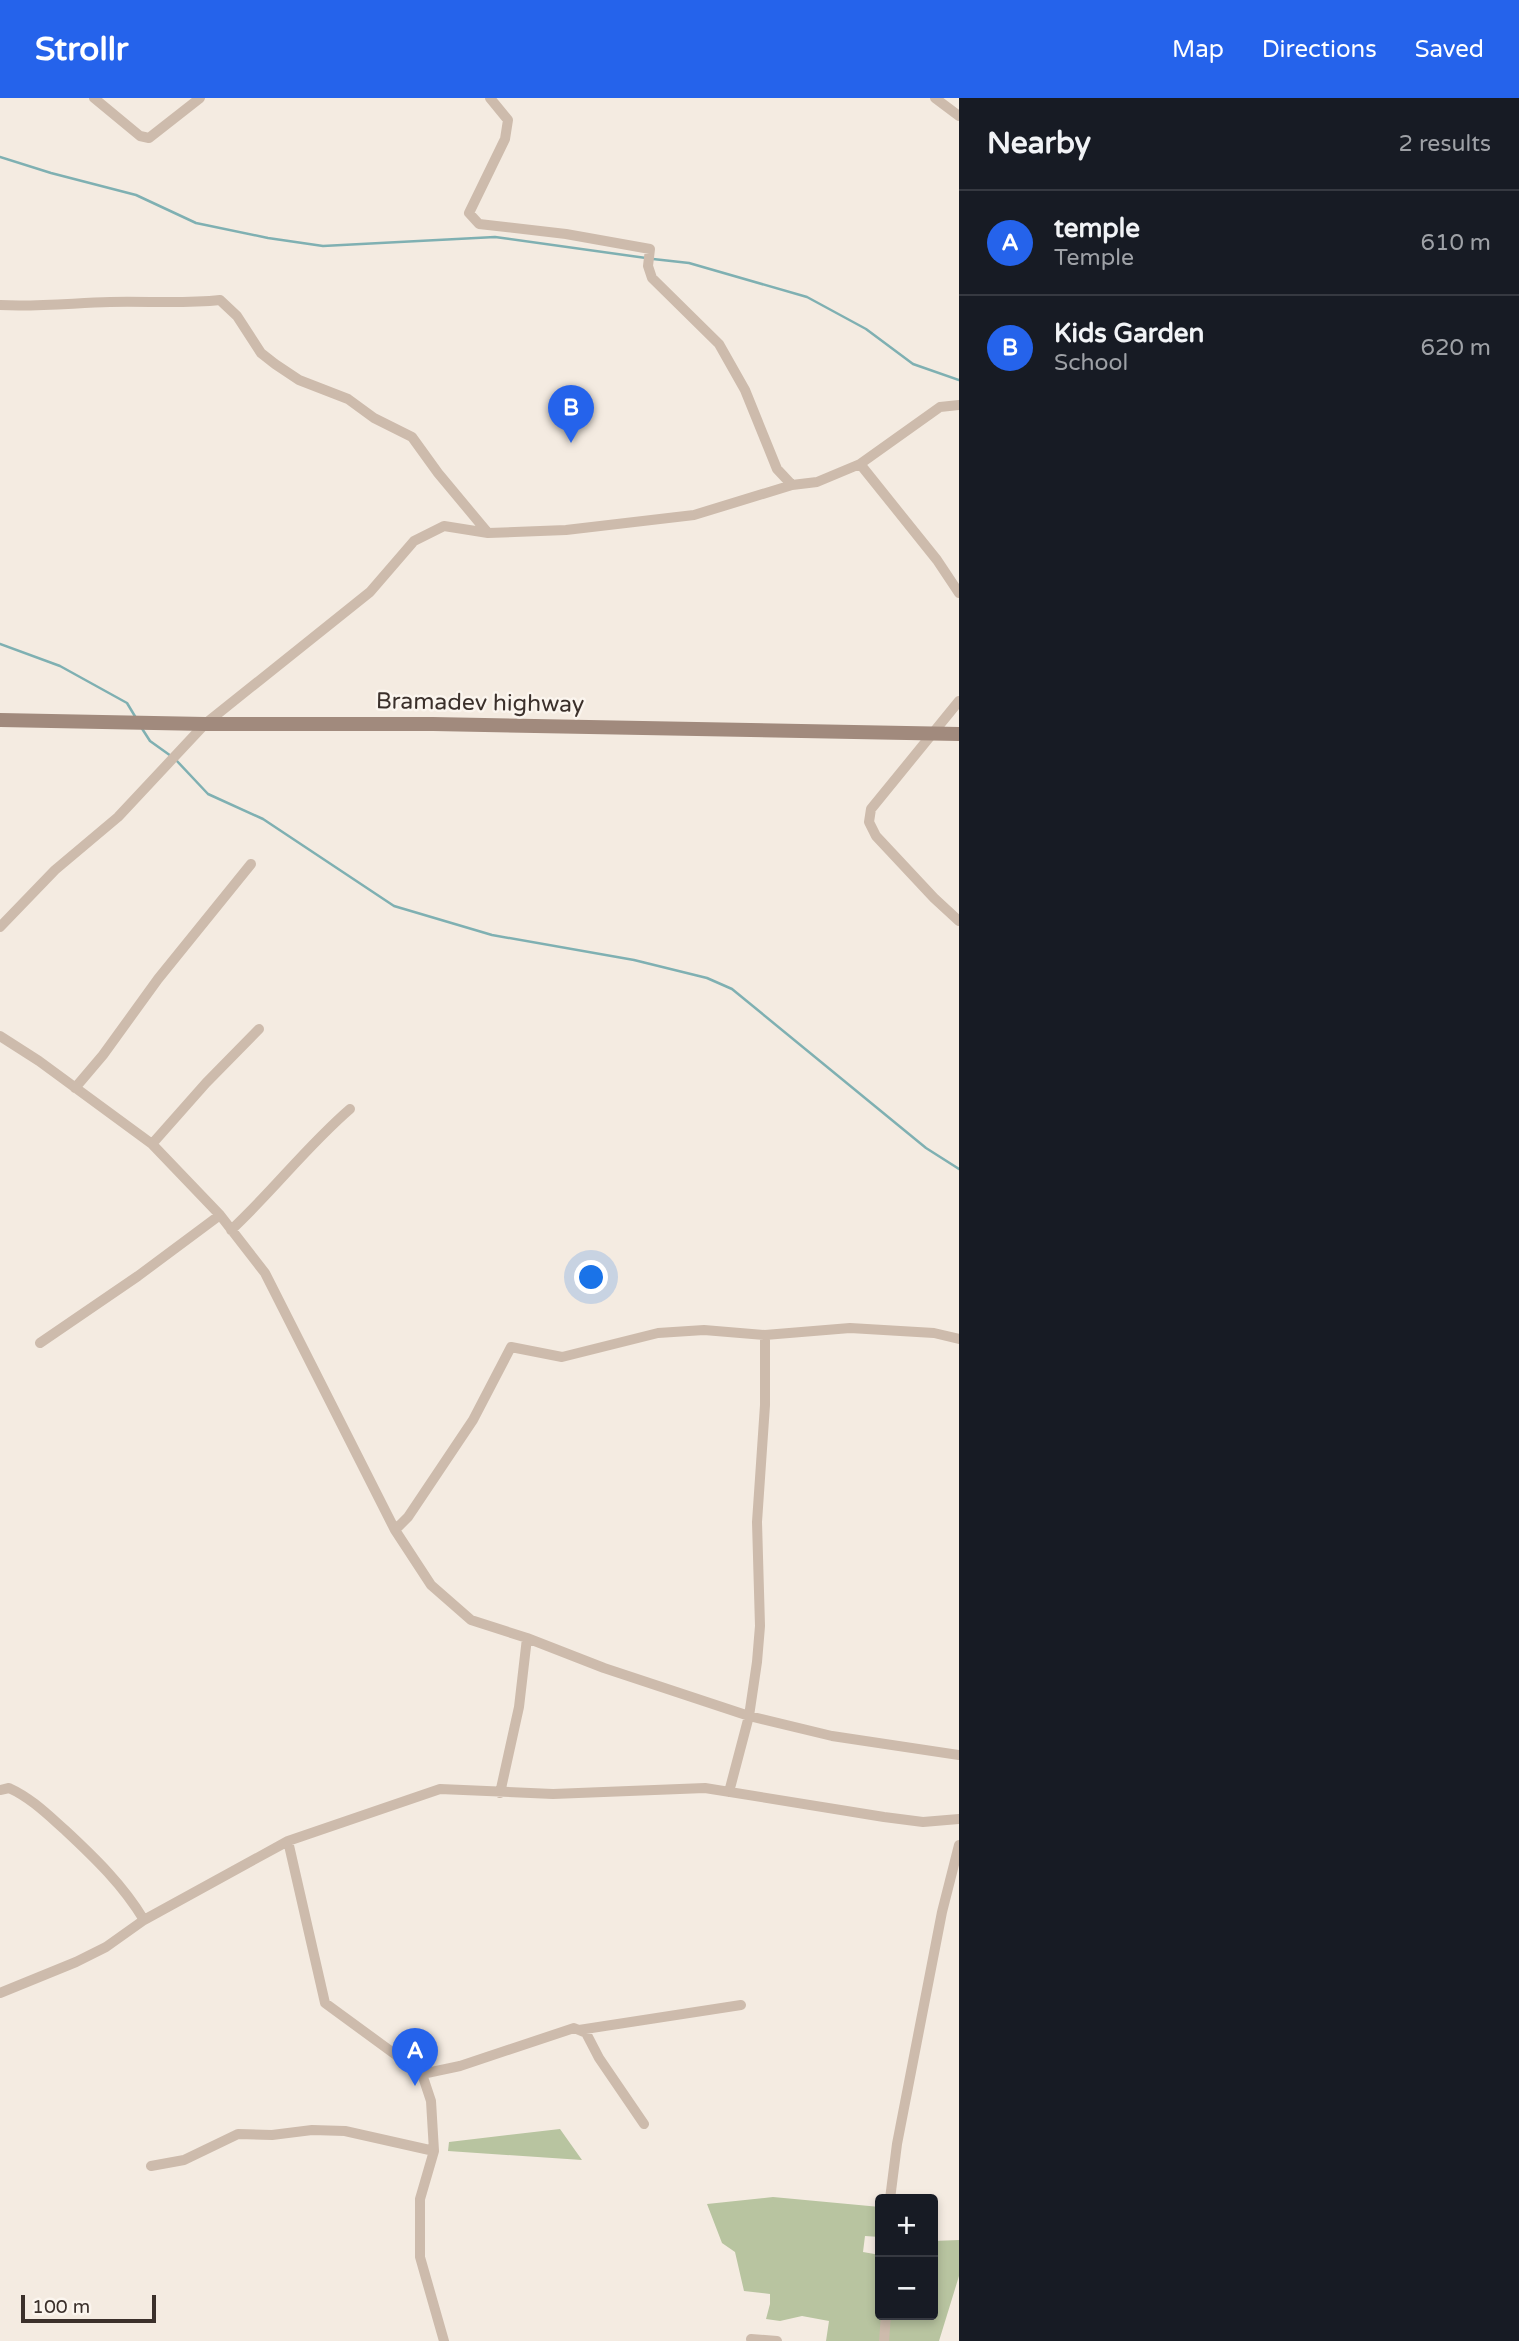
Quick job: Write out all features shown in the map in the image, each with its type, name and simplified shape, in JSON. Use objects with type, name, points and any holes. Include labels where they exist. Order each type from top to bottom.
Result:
[{"type":"street","points":[[94,98],[140,136],[149,138],[200,98]]},
{"type":"street","points":[[490,98],[508,120],[505,139],[469,213],[480,224],[566,234],[650,249],[648,266],[652,278],[719,344],[745,390],[777,469],[792,485]]},
{"type":"street","points":[[935,98],[959,116]]},
{"type":"street","points":[[0,305],[154,302],[189,304],[220,300],[237,316],[261,353],[275,364],[299,380],[348,399],[374,418],[412,437],[488,533]]},
{"type":"street","points":[[0,927],[55,870],[118,817],[205,724],[370,592],[414,541],[444,526],[488,533],[566,530],[694,515],[792,485],[817,482],[860,464],[940,407],[959,405]]},
{"type":"street","points":[[860,464],[937,560],[959,593]]},
{"type":"street","points":[[959,701],[871,809],[869,822],[876,836],[959,921]]},
{"type":"street","name":"Bramadev highway","points":[[0,720],[205,724],[433,724],[959,734]]},
{"type":"street","points":[[75,1088],[251,864]]},
{"type":"street","points":[[152,1144],[259,1029]]},
{"type":"street","points":[[0,1036],[39,1061],[152,1144],[220,1215],[265,1273],[395,1530],[431,1585],[471,1620],[749,1716],[832,1736],[959,1755]]},
{"type":"street","points":[[231,1230],[322,1134],[350,1109]]},
{"type":"street","points":[[40,1343],[138,1276],[220,1215]]},
{"type":"street","points":[[395,1530],[408,1517],[473,1420],[511,1347],[562,1357],[658,1333],[704,1330],[765,1335],[850,1328],[934,1333],[959,1339]]},
{"type":"street","points":[[729,1792],[749,1716],[760,1626],[757,1522],[765,1405],[765,1335]]},
{"type":"street","points":[[500,1793],[519,1707],[527,1639]]},
{"type":"street","points":[[0,1790],[9,1787],[38,1805],[101,1863],[129,1895],[144,1920]]},
{"type":"street","points":[[0,1993],[106,1947],[144,1920],[288,1841],[440,1789],[553,1794],[705,1788],[923,1822],[959,1819]]},
{"type":"street","points":[[288,1841],[325,2003],[422,2074],[431,2101],[434,2151],[420,2199],[420,2257],[444,2341]]},
{"type":"street","points":[[891,2194],[897,2144],[942,1912],[959,1845]]},
{"type":"street","points":[[579,2030],[741,2005]]},
{"type":"street","points":[[422,2074],[460,2066],[574,2028],[586,2033],[599,2058],[644,2124]]},
{"type":"street","points":[[151,2166],[184,2160],[238,2134],[272,2135],[312,2130],[345,2131],[434,2151]]},
{"type":"street","points":[[884,2341],[886,2320]]},
{"type":"street","points":[[751,2339],[778,2341]]},
{"type":"green space","points":[[560,2129],[582,2160],[448,2151],[449,2142]]},
{"type":"green space","points":[[773,2197],[875,2207],[875,2237],[865,2236],[863,2252],[875,2254],[875,2320],[885,2320],[883,2341],[826,2341],[829,2321],[802,2316],[780,2321],[766,2319],[770,2294],[744,2291],[735,2252],[722,2243],[707,2204]]},
{"type":"green space","points":[[959,2240],[959,2276],[939,2341],[886,2341],[887,2320],[938,2320],[938,2241]]},
{"type":"waterway","points":[[0,157],[136,195],[196,223],[268,238],[323,246],[495,237],[646,258]]},
{"type":"waterway","points":[[653,259],[689,263],[807,297],[866,329],[913,364],[959,380]]},
{"type":"waterway","points":[[0,644],[60,666],[127,703],[136,718]]},
{"type":"waterway","points":[[141,727],[150,741],[171,756]]},
{"type":"waterway","points":[[176,760],[208,794],[263,819],[394,906],[492,935],[634,960],[707,978],[732,989],[926,1148],[959,1169]]},
{"type":"place","name":"Kids Garden","points":[[571,443]]},
{"type":"place","name":"temple","points":[[415,2086]]}]
